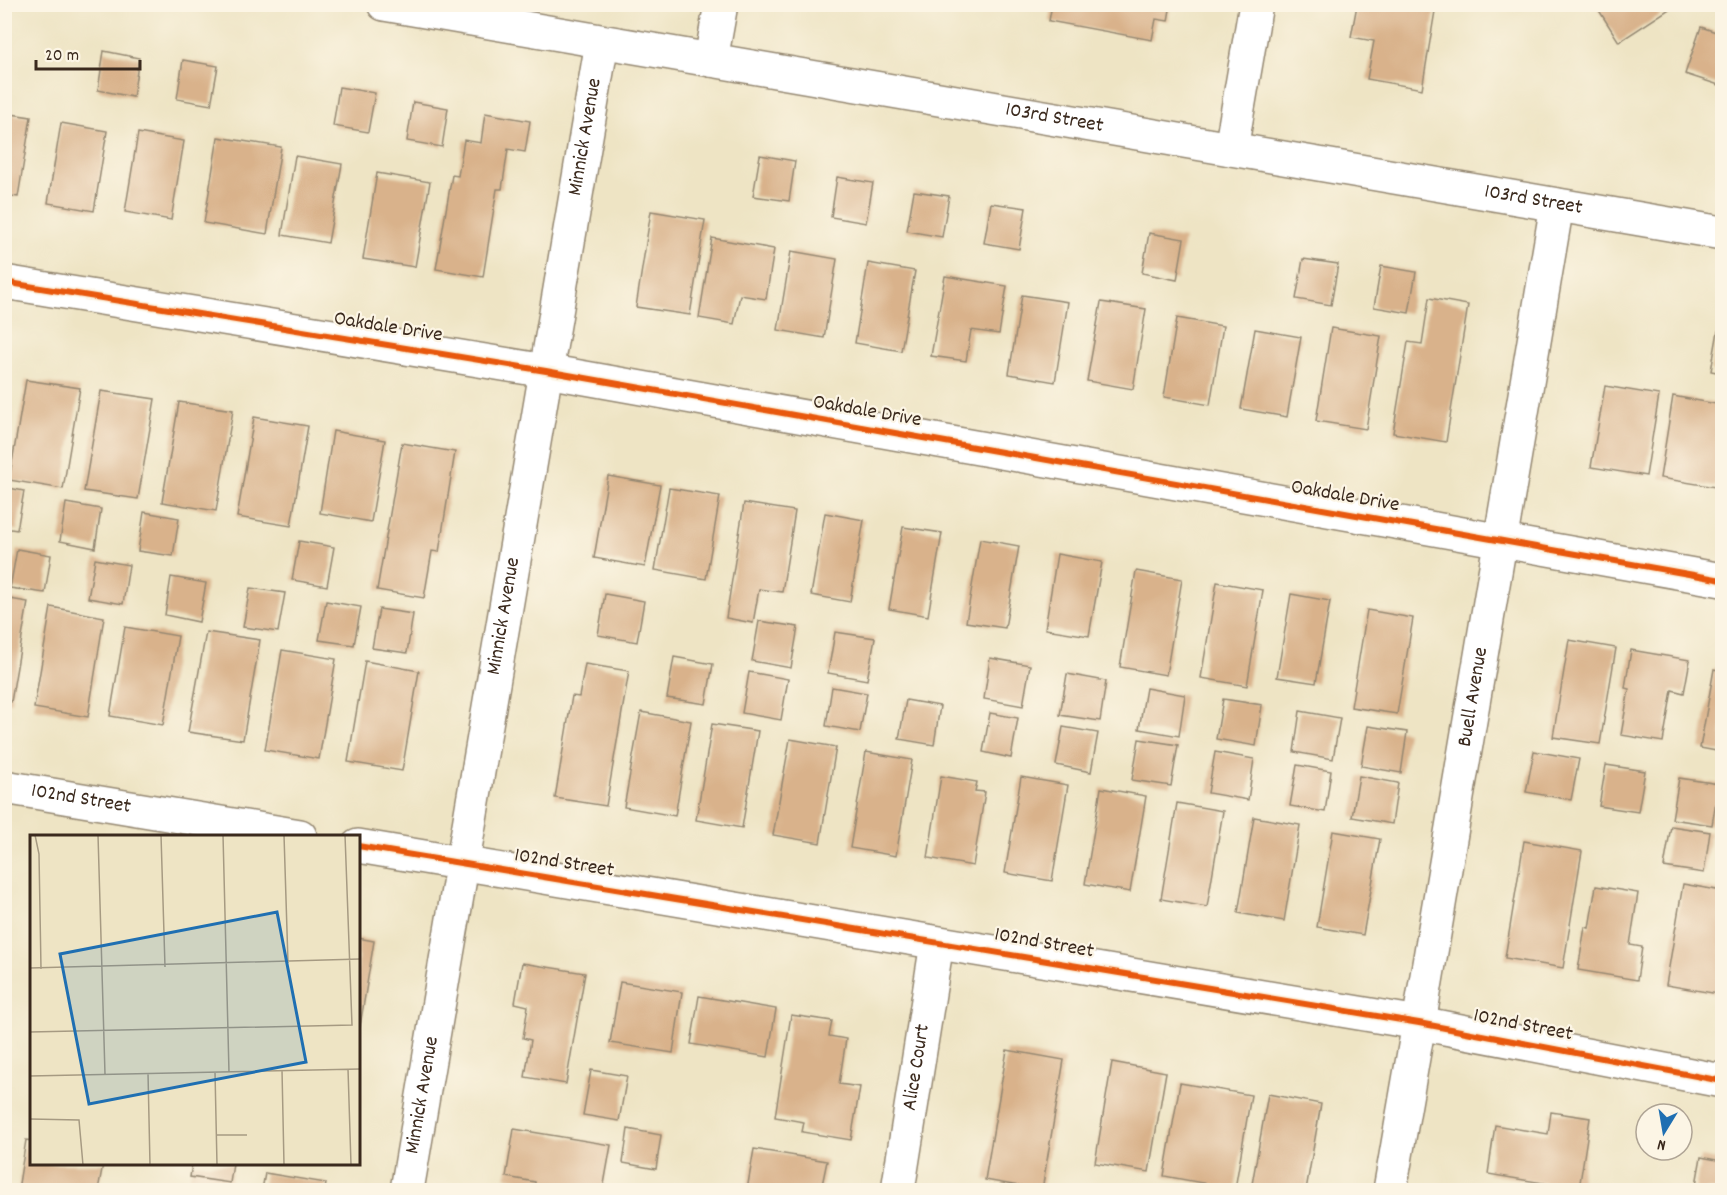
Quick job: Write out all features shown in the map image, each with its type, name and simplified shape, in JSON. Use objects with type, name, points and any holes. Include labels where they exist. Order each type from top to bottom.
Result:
[{"type":"street","name":"103rd Street","points":[[384,4],[1722,233]]},
{"type":"street","points":[[711,60],[721,4]]},
{"type":"street","points":[[1231,149],[1256,4]]},
{"type":"street","name":"Minnick Avenue","points":[[407,1191],[603,42]]},
{"type":"street","name":"Buell Avenue","points":[[1390,1191],[1557,205]]},
{"type":"street","name":"Oakdale Drive","points":[[4,282],[546,371],[1722,580]]},
{"type":"street","name":"102nd Street","points":[[4,787],[288,835]]},
{"type":"street","name":"102nd Street","points":[[360,846],[1419,1023],[1722,1081]]},
{"type":"street","name":"Alice Court","points":[[898,1191],[937,943]]},
{"type":"building","points":[[1052,4],[1171,4],[1168,21],[1156,19],[1152,40],[1049,21]]},
{"type":"building","points":[[1595,4],[1677,4],[1619,42]]},
{"type":"building","points":[[1357,5],[1394,5],[1435,11],[1422,89],[1367,79],[1374,41],[1351,37]]},
{"type":"building","points":[[1701,27],[1722,34],[1722,86],[1685,74]]},
{"type":"building","points":[[104,51],[139,58],[133,97],[98,90]]},
{"type":"building","points":[[183,60],[218,66],[211,105],[177,99]]},
{"type":"building","points":[[339,87],[375,93],[368,132],[333,126]]},
{"type":"building","points":[[413,102],[448,108],[442,147],[407,141]]},
{"type":"building","points":[[4,113],[31,117],[18,197],[4,195]]},
{"type":"building","points":[[485,113],[530,121],[525,152],[508,149],[502,189],[497,189],[483,277],[436,269],[452,175],[458,176],[464,140],[481,143]]},
{"type":"building","points":[[61,123],[107,131],[94,211],[48,203]]},
{"type":"building","points":[[138,133],[184,141],[171,220],[125,212]]},
{"type":"building","points":[[218,137],[281,147],[267,234],[204,223]]},
{"type":"building","points":[[760,155],[795,161],[789,201],[753,196]]},
{"type":"building","points":[[295,156],[342,164],[328,243],[282,235]]},
{"type":"building","points":[[377,173],[430,182],[415,267],[363,259]]},
{"type":"building","points":[[837,177],[873,183],[866,223],[831,217]]},
{"type":"building","points":[[914,191],[949,196],[942,237],[907,231]]},
{"type":"building","points":[[991,203],[1026,208],[1019,249],[984,243]]},
{"type":"building","points":[[651,211],[705,220],[690,315],[636,307]]},
{"type":"building","points":[[1149,233],[1184,239],[1177,280],[1142,273]]},
{"type":"building","points":[[712,238],[774,249],[766,299],[740,295],[734,324],[699,318]]},
{"type":"building","points":[[791,251],[837,259],[824,338],[778,330]]},
{"type":"building","points":[[1303,259],[1338,264],[1331,305],[1296,299]]},
{"type":"building","points":[[868,263],[915,271],[901,351],[855,343]]},
{"type":"building","points":[[1381,266],[1416,272],[1409,313],[1374,307]]},
{"type":"building","points":[[945,276],[1007,286],[999,334],[971,330],[966,361],[931,356]]},
{"type":"building","points":[[1022,295],[1068,302],[1055,382],[1009,374]]},
{"type":"building","points":[[1429,298],[1468,305],[1446,442],[1393,433],[1408,342],[1422,344]]},
{"type":"building","points":[[1101,302],[1146,309],[1133,389],[1087,381]]},
{"type":"building","points":[[1177,318],[1223,326],[1210,405],[1164,397]]},
{"type":"building","points":[[1331,328],[1381,336],[1366,429],[1316,421]]},
{"type":"building","points":[[1255,329],[1301,337],[1287,417],[1241,409]]},
{"type":"building","points":[[1718,331],[1722,331],[1722,373],[1711,371]]},
{"type":"building","points":[[26,380],[80,388],[63,489],[9,480]]},
{"type":"building","points":[[1605,386],[1659,395],[1646,476],[1591,467]]},
{"type":"building","points":[[101,391],[155,399],[138,499],[84,491]]},
{"type":"building","points":[[1673,396],[1722,405],[1722,440],[1715,487],[1660,478]]},
{"type":"building","points":[[179,402],[233,410],[216,511],[162,502]]},
{"type":"building","points":[[254,417],[308,426],[291,526],[237,517]]},
{"type":"building","points":[[333,431],[385,440],[371,522],[320,513]]},
{"type":"building","points":[[402,443],[455,452],[439,552],[432,551],[424,598],[377,590]]},
{"type":"building","points":[[608,476],[660,485],[645,567],[594,558]]},
{"type":"building","points":[[4,487],[24,491],[17,530],[4,528]]},
{"type":"building","points":[[669,488],[720,496],[706,579],[655,570]]},
{"type":"building","points":[[66,503],[101,509],[95,548],[60,541]]},
{"type":"building","points":[[744,503],[795,511],[782,592],[759,589],[753,623],[726,618]]},
{"type":"building","points":[[144,512],[179,518],[173,556],[138,551]]},
{"type":"building","points":[[825,513],[864,520],[850,602],[811,595]]},
{"type":"building","points":[[903,527],[942,533],[928,616],[889,609]]},
{"type":"building","points":[[980,539],[1019,546],[1005,628],[966,622]]},
{"type":"building","points":[[299,541],[334,547],[327,586],[292,580]]},
{"type":"building","points":[[17,549],[51,555],[45,593],[10,588]]},
{"type":"building","points":[[1057,554],[1102,562],[1089,636],[1045,629]]},
{"type":"building","points":[[95,559],[129,565],[123,604],[88,598]]},
{"type":"building","points":[[1136,571],[1182,579],[1166,675],[1120,667]]},
{"type":"building","points":[[171,577],[206,583],[199,622],[165,615]]},
{"type":"building","points":[[1217,582],[1263,590],[1247,686],[1201,678]]},
{"type":"building","points":[[250,588],[285,593],[278,632],[243,627]]},
{"type":"building","points":[[605,594],[644,601],[637,642],[598,635]]},
{"type":"building","points":[[1291,594],[1330,601],[1316,683],[1277,677]]},
{"type":"building","points":[[4,598],[28,602],[11,702],[4,701]]},
{"type":"building","points":[[326,601],[361,607],[354,645],[319,640]]},
{"type":"building","points":[[51,607],[104,617],[88,717],[34,708]]},
{"type":"building","points":[[379,609],[413,614],[407,653],[372,648]]},
{"type":"building","points":[[1367,610],[1413,618],[1397,714],[1351,707]]},
{"type":"building","points":[[759,621],[798,627],[791,668],[752,661]]},
{"type":"building","points":[[125,627],[178,636],[163,725],[110,716]]},
{"type":"building","points":[[206,632],[260,640],[243,740],[188,732]]},
{"type":"building","points":[[835,632],[875,638],[867,680],[828,673]]},
{"type":"building","points":[[1569,640],[1616,648],[1600,744],[1553,737]]},
{"type":"building","points":[[282,650],[336,659],[319,759],[265,750]]},
{"type":"building","points":[[1631,650],[1690,660],[1684,693],[1672,690],[1663,742],[1621,735],[1629,689],[1625,688]]},
{"type":"building","points":[[674,657],[713,664],[706,704],[667,698]]},
{"type":"building","points":[[990,658],[1030,665],[1023,706],[984,699]]},
{"type":"building","points":[[365,661],[419,671],[402,771],[348,762]]},
{"type":"building","points":[[585,664],[629,671],[606,806],[555,798],[572,696],[579,697]]},
{"type":"building","points":[[1714,669],[1722,671],[1722,752],[1700,748]]},
{"type":"building","points":[[749,672],[788,679],[781,720],[742,713]]},
{"type":"building","points":[[1067,674],[1106,681],[1100,721],[1060,715]]},
{"type":"building","points":[[832,687],[867,693],[860,732],[826,726]]},
{"type":"building","points":[[1146,688],[1185,695],[1179,736],[1139,729]]},
{"type":"building","points":[[1223,699],[1262,705],[1256,746],[1216,739]]},
{"type":"building","points":[[906,700],[940,706],[934,745],[899,739]]},
{"type":"building","points":[[1300,711],[1340,718],[1333,759],[1294,752]]},
{"type":"building","points":[[641,712],[691,721],[675,816],[624,807]]},
{"type":"building","points":[[990,713],[1018,718],[1011,758],[983,752]]},
{"type":"building","points":[[712,724],[758,731],[742,828],[696,820]]},
{"type":"building","points":[[1368,726],[1407,732],[1401,773],[1361,766]]},
{"type":"building","points":[[1063,727],[1098,733],[1091,772],[1056,765]]},
{"type":"building","points":[[790,739],[836,747],[820,843],[773,835]]},
{"type":"building","points":[[1139,739],[1178,745],[1171,786],[1132,780]]},
{"type":"building","points":[[1534,751],[1579,759],[1571,800],[1526,792]]},
{"type":"building","points":[[866,752],[912,760],[896,856],[850,848]]},
{"type":"building","points":[[1215,752],[1254,759],[1248,800],[1208,793]]},
{"type":"building","points":[[1297,765],[1331,771],[1325,812],[1290,806]]},
{"type":"building","points":[[1606,765],[1645,771],[1638,812],[1599,806]]},
{"type":"building","points":[[941,776],[977,782],[975,791],[985,792],[973,866],[928,858]]},
{"type":"building","points":[[1359,776],[1398,783],[1392,824],[1352,817]]},
{"type":"building","points":[[1021,777],[1068,785],[1052,881],[1005,873]]},
{"type":"building","points":[[1679,778],[1719,784],[1712,825],[1672,819]]},
{"type":"building","points":[[1101,788],[1146,796],[1130,892],[1085,884]]},
{"type":"building","points":[[1177,803],[1223,811],[1207,907],[1161,899]]},
{"type":"building","points":[[1254,817],[1300,825],[1284,921],[1238,913]]},
{"type":"building","points":[[1671,826],[1710,832],[1704,873],[1664,867]]},
{"type":"building","points":[[1333,831],[1380,839],[1363,935],[1317,927]]},
{"type":"building","points":[[1524,841],[1582,851],[1563,968],[1505,958]]},
{"type":"building","points":[[1683,884],[1722,891],[1722,966],[1718,994],[1666,985]]},
{"type":"building","points":[[1596,886],[1638,893],[1630,945],[1642,947],[1637,980],[1578,970],[1585,927],[1589,928]]},
{"type":"building","points":[[360,938],[374,941],[360,1026]]},
{"type":"building","points":[[522,963],[585,973],[566,1084],[525,1077],[531,1040],[523,1038],[528,1006],[515,1003]]},
{"type":"building","points":[[620,982],[682,992],[673,1053],[610,1043]]},
{"type":"building","points":[[699,996],[776,1009],[768,1057],[691,1044]]},
{"type":"building","points":[[791,1015],[832,1021],[829,1036],[846,1039],[839,1084],[860,1087],[851,1140],[802,1132],[804,1122],[775,1117]]},
{"type":"building","points":[[1007,1050],[1064,1060],[1042,1190],[985,1180]]},
{"type":"building","points":[[1112,1062],[1166,1072],[1149,1172],[1095,1163]]},
{"type":"building","points":[[591,1070],[627,1076],[619,1121],[583,1115]]},
{"type":"building","points":[[1180,1083],[1251,1095],[1235,1189],[1164,1176]]},
{"type":"building","points":[[1268,1094],[1321,1104],[1306,1190],[1251,1190]]},
{"type":"building","points":[[1551,1112],[1590,1118],[1579,1189],[1488,1174],[1495,1125],[1548,1134]]},
{"type":"building","points":[[514,1129],[611,1145],[603,1190],[559,1190],[535,1187],[535,1182],[506,1177]]},
{"type":"building","points":[[628,1129],[661,1135],[656,1169],[623,1163]]},
{"type":"building","points":[[26,1140],[30,1141],[30,1165],[103,1165],[98,1190],[18,1190]]},
{"type":"building","points":[[754,1149],[827,1161],[821,1190],[747,1190]]},
{"type":"building","points":[[1701,1157],[1722,1161],[1722,1190],[1695,1190]]},
{"type":"building","points":[[192,1165],[233,1165],[230,1183],[190,1177]]},
{"type":"building","points":[[265,1173],[326,1183],[325,1190],[262,1190]]},
{"type":"building","points":[[126,1185],[149,1189],[149,1190],[125,1190]]},
{"type":"cycle path","points":[[4,282],[546,371],[1722,580]]},
{"type":"cycle path","points":[[360,846],[1419,1023],[1722,1081]]}]
